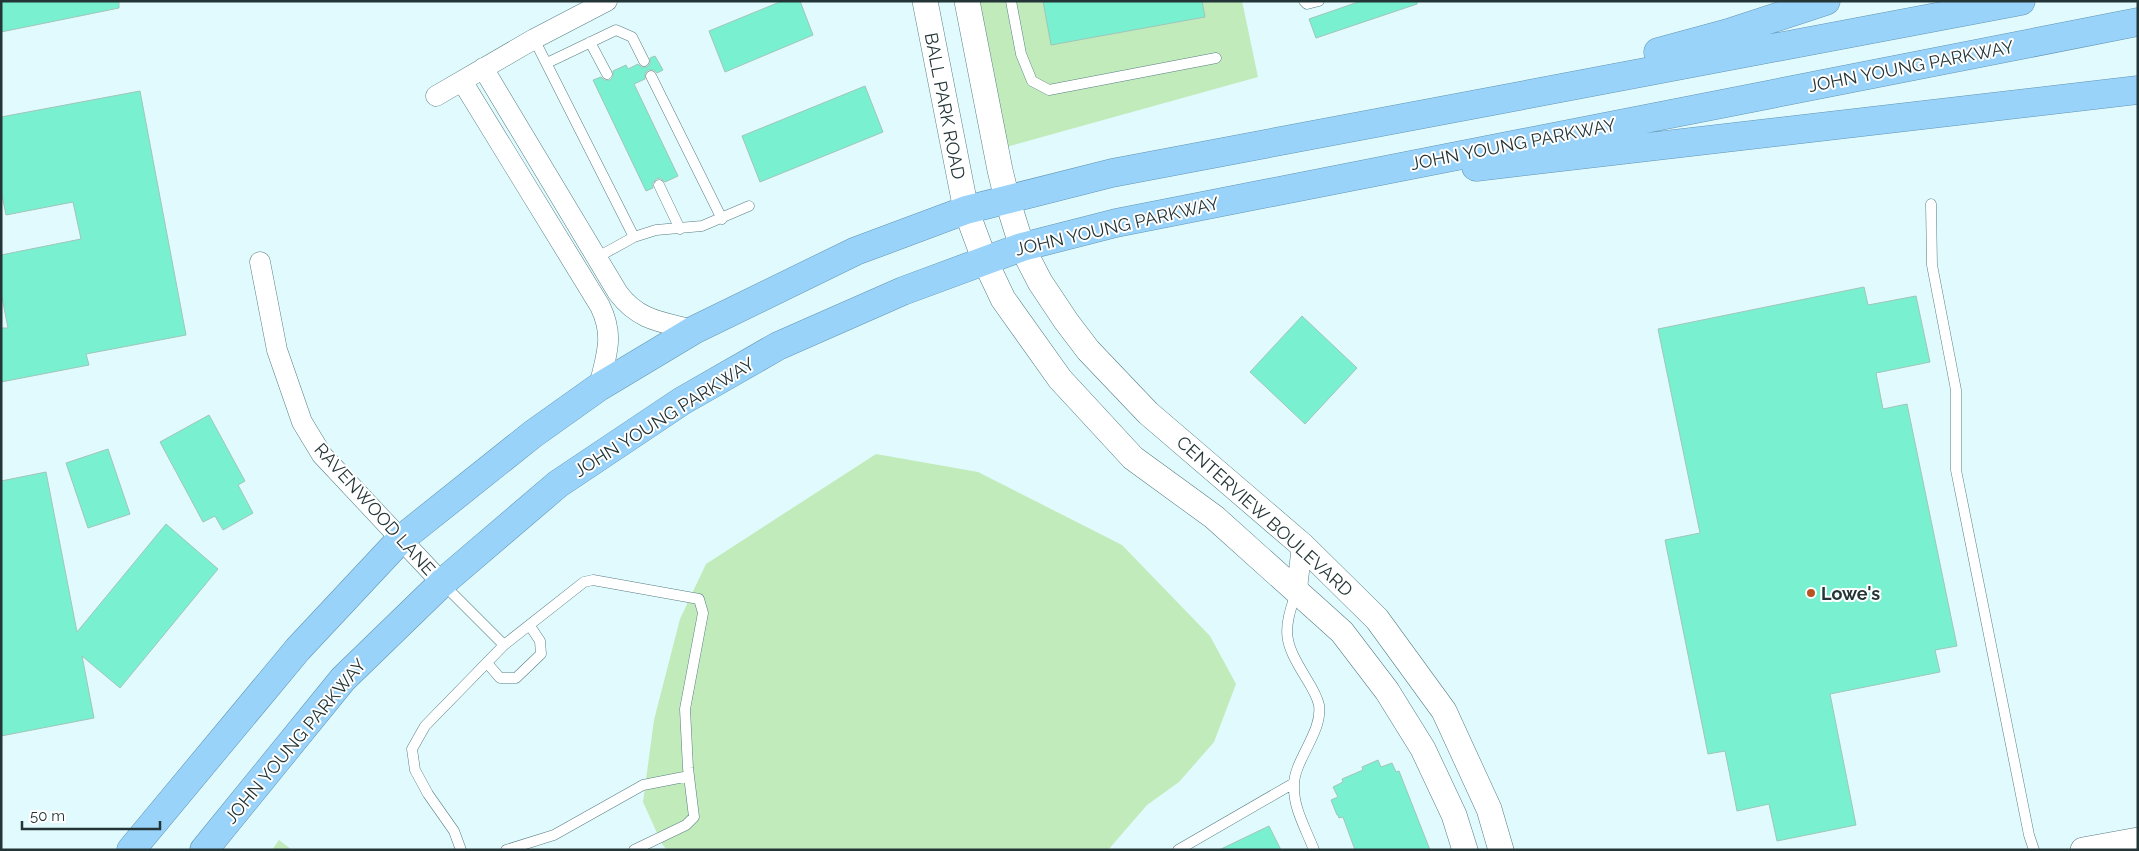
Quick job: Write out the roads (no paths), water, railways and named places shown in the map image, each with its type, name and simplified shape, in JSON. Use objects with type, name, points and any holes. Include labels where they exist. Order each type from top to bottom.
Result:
[{"type":"highway","points":[[1583,83],[1644,56],[1728,33],[1826,1]]},
{"type":"highway","points":[[131,850],[298,648],[400,540],[533,434],[599,387],[694,330],[856,252],[966,210],[1130,170],[2021,1]]},
{"type":"highway","name":"JOHN YOUNG PARKWAY","points":[[204,850],[342,679],[442,583],[558,484],[682,401],[778,346],[903,291],[1022,247],[1116,223],[1286,188],[2138,22]]},
{"type":"highway","points":[[1286,188],[1616,152],[2138,90]]},
{"type":"street","points":[[436,96],[534,39],[607,1]]},
{"type":"street","name":"BALL PARK ROAD","points":[[925,1],[966,210]]},
{"type":"street","points":[[967,1],[1007,199]]},
{"type":"street","points":[[483,68],[596,258],[628,307],[646,318],[694,330]]},
{"type":"street","points":[[462,80],[578,270],[606,320],[610,340],[599,387]]},
{"type":"street","name":"CENTERVIEW BOULEVARD","points":[[1007,199],[1022,247],[1040,282],[1088,350],[1148,413],[1302,545],[1377,619],[1444,711],[1489,809],[1501,850]]},
{"type":"street","name":"CENTERVIEW BOULEVARD","points":[[966,210],[985,261],[1003,299],[1060,379],[1133,458],[1214,517],[1297,589],[1342,632],[1386,691],[1422,749],[1454,815],[1465,850]]},
{"type":"street","points":[[578,270],[596,258]]},
{"type":"street","name":"RAVENWOOD LANE","points":[[260,262],[277,350],[302,422],[322,455],[442,583]]},
{"type":"street","points":[[1297,589],[1302,545]]},
{"type":"street","points":[[2083,850],[2138,840]]},
{"type":"lane","points":[[1011,1],[1021,54],[1032,81],[1049,90],[1216,58]]},
{"type":"lane","points":[[1304,1],[1307,4],[1319,1]]},
{"type":"lane","points":[[547,63],[616,30],[632,37],[644,61]]},
{"type":"lane","points":[[534,39],[634,237]]},
{"type":"lane","points":[[590,42],[607,74]]},
{"type":"lane","points":[[651,76],[722,219]]},
{"type":"lane","points":[[659,185],[680,229]]},
{"type":"lane","points":[[1931,204],[1932,265],[1956,390],[1956,470],[2034,850]]},
{"type":"lane","points":[[596,258],[634,237],[656,230],[702,226],[749,206]]},
{"type":"lane","points":[[461,850],[454,831],[428,794],[415,770],[412,749],[425,726],[504,645],[584,582],[593,580],[699,599],[703,613],[685,709],[689,776],[694,817],[686,825],[634,850]]},
{"type":"lane","points":[[442,583],[504,645]]},
{"type":"lane","points":[[1297,589],[1286,624],[1286,637],[1292,656],[1314,692],[1319,705],[1319,720],[1294,784],[1297,809],[1314,850]]},
{"type":"lane","points":[[487,663],[500,678],[516,678],[542,654],[540,641],[530,626]]},
{"type":"lane","points":[[506,850],[554,835],[643,785],[689,776]]},
{"type":"lane","points":[[1178,850],[1294,784]]},
{"type":"place","name":"Lowe's","points":[[1811,593]]}]
